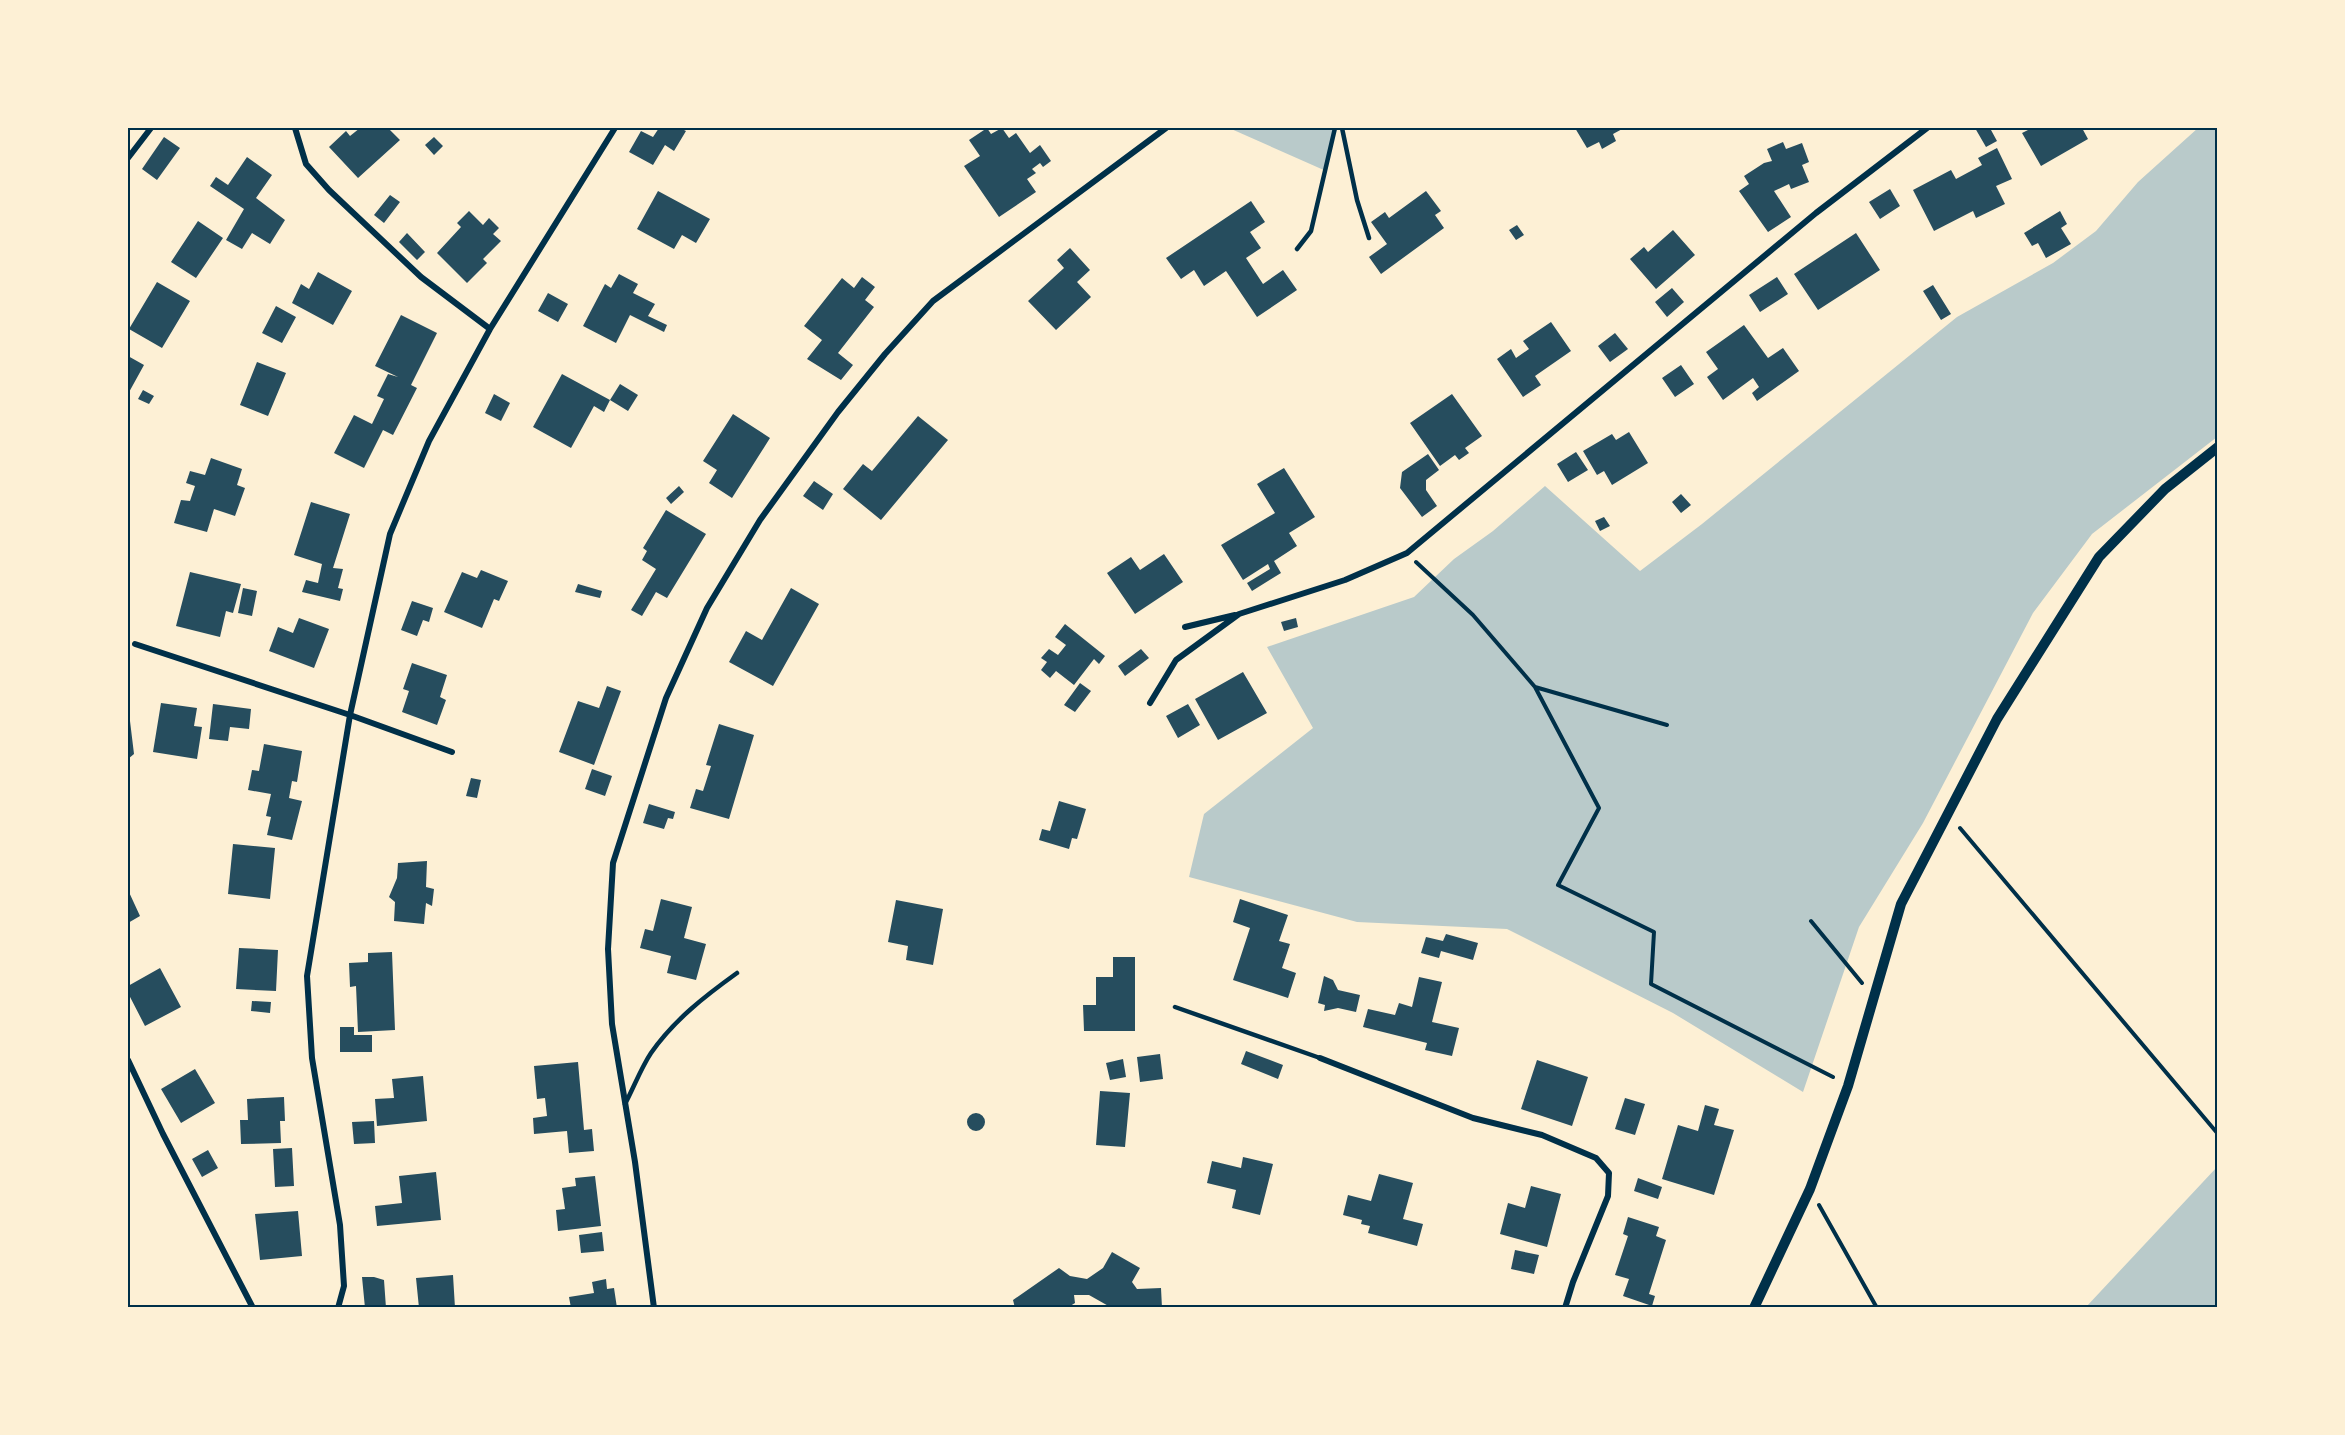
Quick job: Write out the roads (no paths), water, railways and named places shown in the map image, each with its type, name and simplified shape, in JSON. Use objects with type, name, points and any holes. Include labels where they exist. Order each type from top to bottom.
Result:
[{"type":"street","points":[[128,158],[151,128]]},
{"type":"street","points":[[295,128],[306,164],[329,190],[421,277],[490,329]]},
{"type":"street","points":[[338,1308],[344,1286],[340,1225],[312,1058],[308,976],[350,715],[390,534],[429,441],[490,329],[615,128]]},
{"type":"street","points":[[654,1308],[612,1023],[608,949],[613,863],[666,698],[707,608],[760,520],[838,412],[885,354],[933,301],[1166,128]]},
{"type":"street","points":[[1185,627],[1239,614],[1345,580],[1407,553],[1816,213],[1926,128]]},
{"type":"street","points":[[1754,1308],[1810,1189],[1848,1086],[1901,904],[1997,719],[2099,557],[2165,489],[2217,447]]},
{"type":"street","points":[[1150,703],[1176,660],[1239,614]]},
{"type":"street","points":[[135,644],[350,715],[452,752]]},
{"type":"street","points":[[1320,1058],[1473,1118],[1542,1135],[1596,1158],[1609,1173],[1608,1196],[1573,1282],[1565,1308]]},
{"type":"street","points":[[128,1060],[163,1134],[253,1308]]},
{"type":"lane","points":[[1298,249],[1311,231],[1335,128]]},
{"type":"lane","points":[[1342,128],[1357,200],[1369,238]]},
{"type":"lane","points":[[625,1104],[650,1054],[680,1018],[737,973]]},
{"type":"lane","points":[[1175,1007],[1320,1058]]}]
